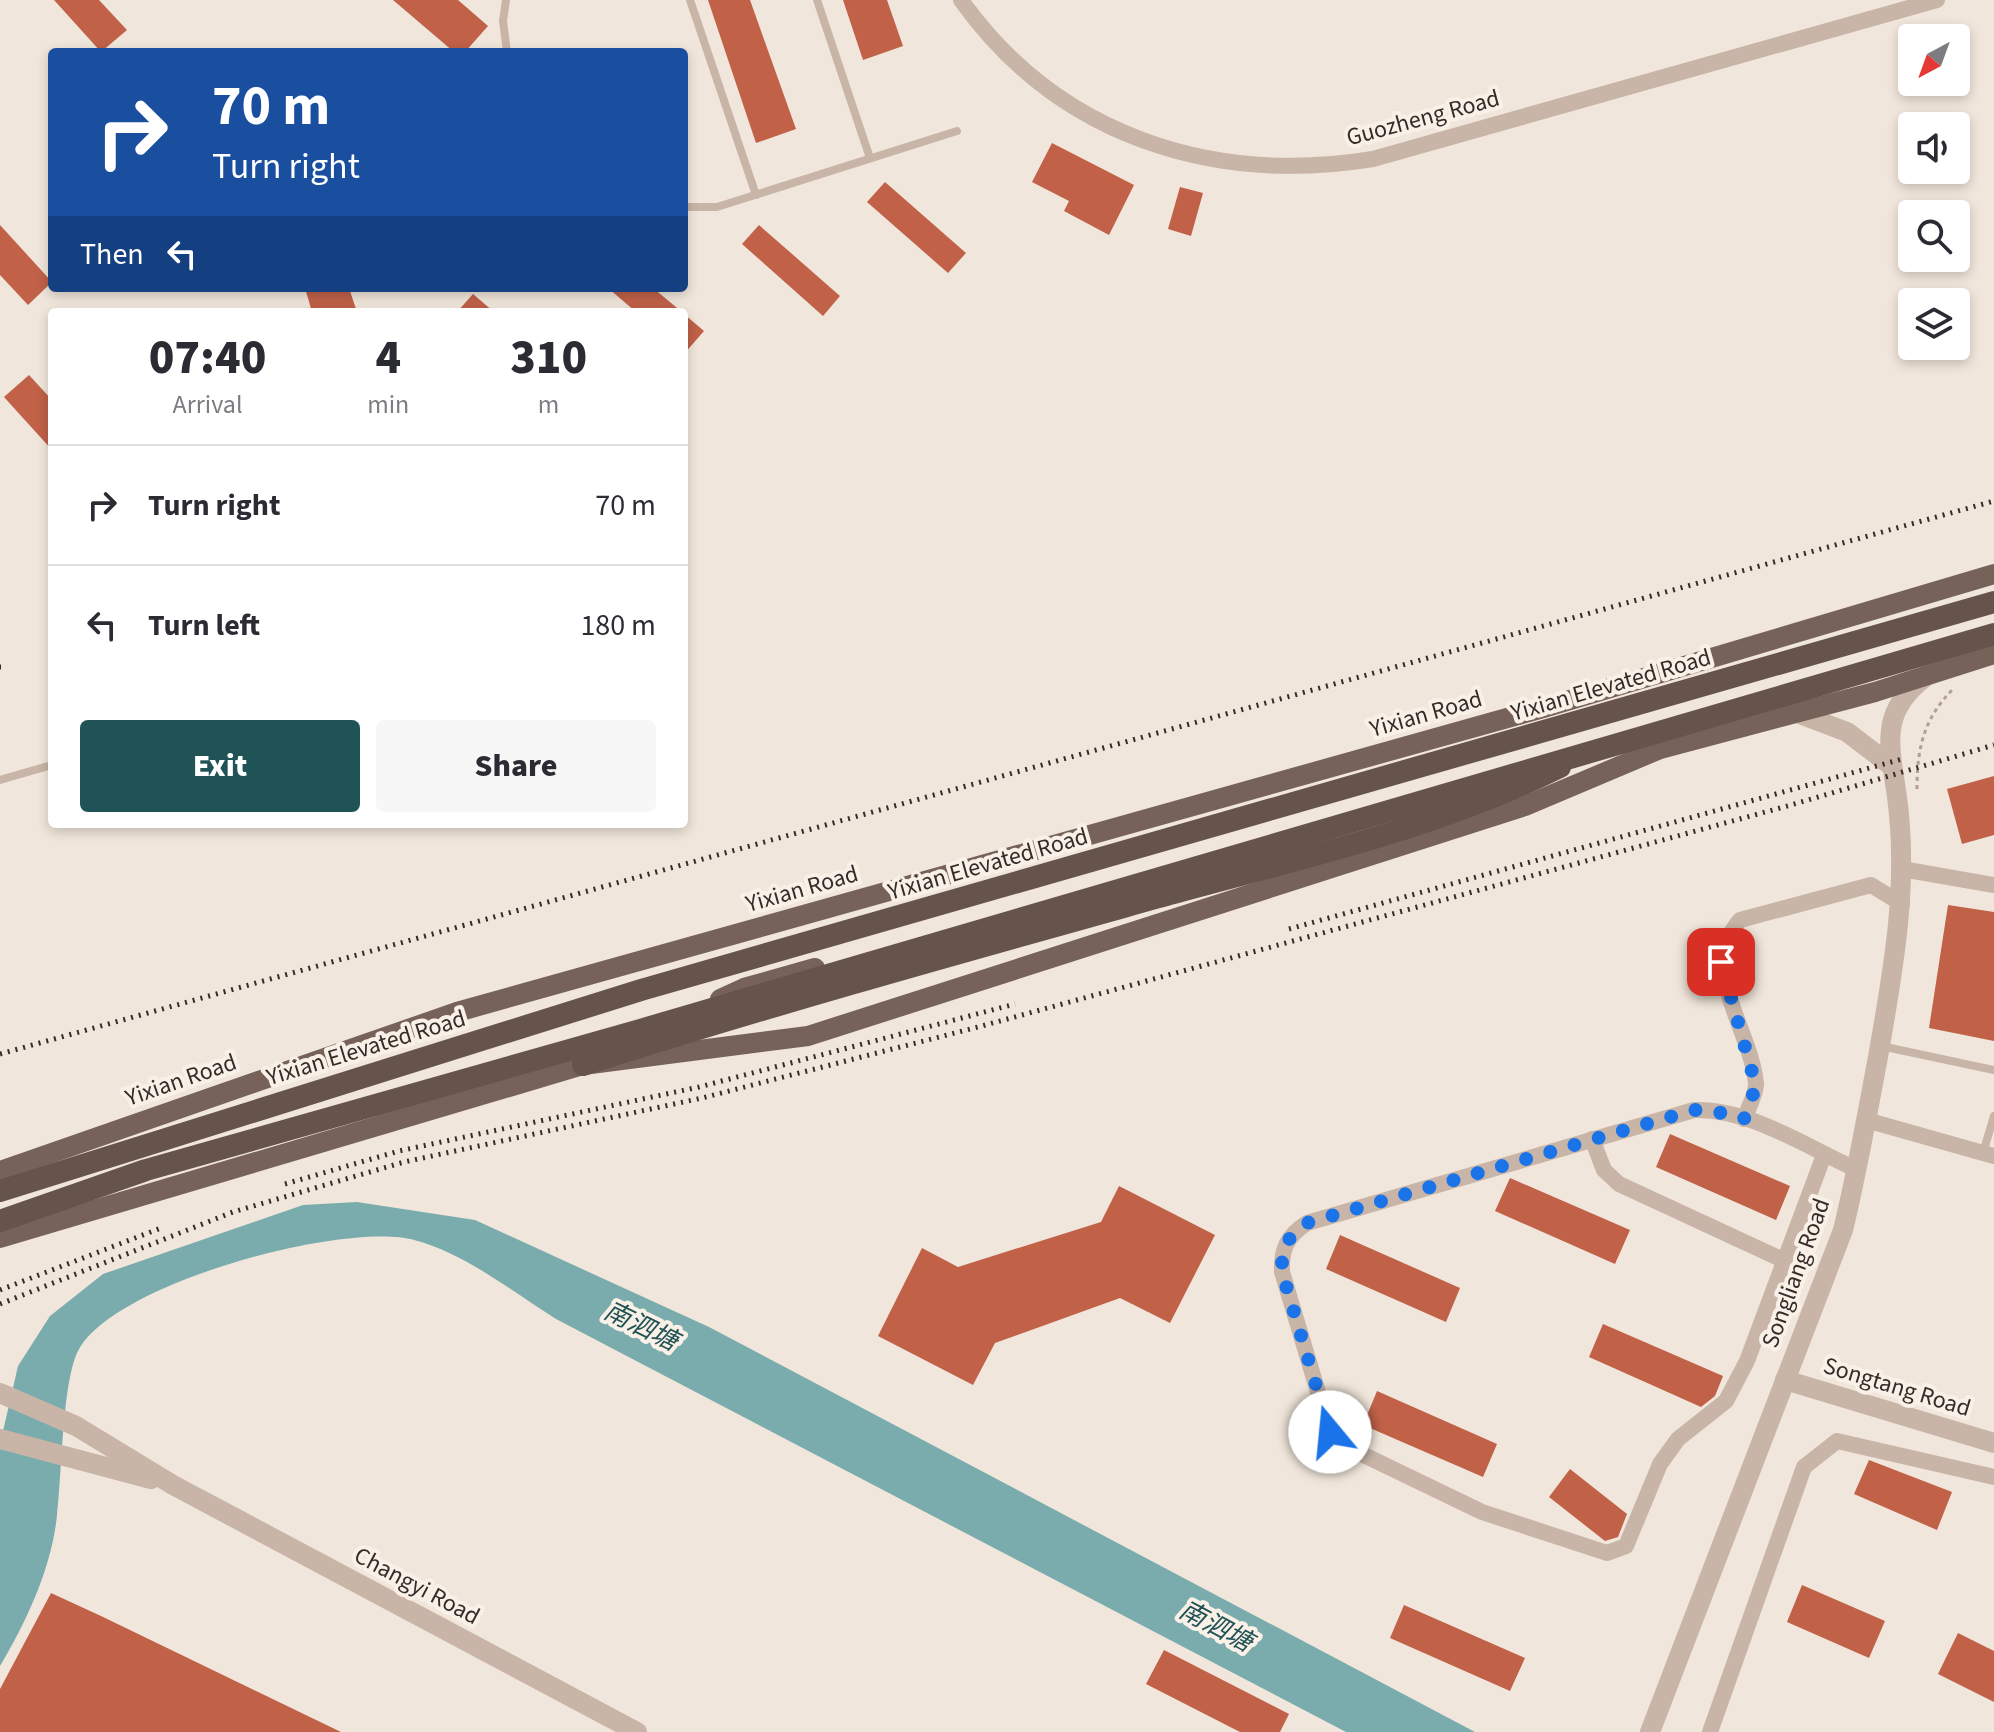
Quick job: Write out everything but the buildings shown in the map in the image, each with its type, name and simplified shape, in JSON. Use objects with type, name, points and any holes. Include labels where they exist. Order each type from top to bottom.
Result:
[{"type":"highway","name":"Yixian Elevated Road","points":[[0,1191],[641,990],[1994,602]]},
{"type":"highway","points":[[0,1221],[146,1170],[1994,634]]},
{"type":"highway","points":[[583,1065],[760,1009],[1363,840],[1512,791],[1593,751]]},
{"type":"main road","name":"Yixian Road","points":[[0,1171],[457,1012],[1527,712],[1994,574]]},
{"type":"main road","points":[[0,1238],[583,1065],[744,988],[1994,634]]},
{"type":"main road","points":[[583,1065],[808,1036],[1525,806],[1660,749],[1925,677],[1994,654]]},
{"type":"street","name":"Guozheng Road","points":[[961,0],[1004,51],[1039,82],[1076,109],[1117,131],[1203,159],[1287,168],[1373,159],[1937,0]]},
{"type":"street","name":"Songliang Road","points":[[1650,1732],[1836,1254],[1858,1170],[1902,904],[1897,795],[1889,764],[1889,729],[1900,701],[1925,677]]},
{"type":"street","points":[[1797,713],[1847,732],[1889,764]]},
{"type":"street","points":[[1902,869],[1994,885]]},
{"type":"street","points":[[1744,1119],[1756,1086],[1721,962],[1728,934],[1740,920],[1871,885],[1902,904]]},
{"type":"street","points":[[1824,1155],[1747,1361],[1726,1401],[1678,1439],[1660,1464],[1626,1546],[1607,1553],[1482,1512],[1334,1439],[1282,1272],[1281,1254],[1288,1240],[1307,1223],[1694,1110],[1710,1110],[1744,1119],[1858,1170]]},
{"type":"street","points":[[1866,1120],[1989,1154]]},
{"type":"street","points":[[1592,1139],[1604,1170],[1619,1184],[1783,1260]]},
{"type":"street","name":"Songtang Road","points":[[1785,1380],[1994,1443]]},
{"type":"street","name":"Changyi Road","points":[[1,1394],[76,1426],[173,1485],[637,1732]]},
{"type":"street","name":"Changyi Road","points":[[0,1439],[173,1485]]},
{"type":"street","points":[[1710,1732],[1804,1467],[1837,1441],[1994,1477]]},
{"type":"lane","points":[[506,0],[503,21],[506,48]]},
{"type":"lane","points":[[690,0],[756,195]]},
{"type":"lane","points":[[817,0],[870,158]]},
{"type":"lane","points":[[688,207],[717,207],[957,131]]},
{"type":"lane","points":[[0,780],[48,766]]},
{"type":"lane","points":[[1880,1046],[1994,1070]]},
{"type":"lane","points":[[1989,1154],[1994,1116]]},
{"type":"path","points":[[1916,802],[1921,737],[1932,711],[1963,682]]},
{"type":"water","name":"南泗塘","points":[[357,1202],[475,1220],[709,1327],[1475,1732],[1346,1732],[556,1319],[451,1254],[414,1240],[381,1237],[336,1240],[285,1249],[231,1264],[179,1282],[133,1304],[98,1328],[77,1353],[72,1368],[50,1554],[28,1613],[0,1666],[0,1444],[18,1366],[50,1316],[103,1274],[303,1205]]},
{"type":"railway","points":[[0,1054],[1994,501]]},
{"type":"railway","points":[[0,1304],[233,1212],[404,1162],[702,1098],[978,1027],[1791,805],[1994,745]]},
{"type":"railway","points":[[1289,929],[1902,759]]},
{"type":"railway","points":[[285,1184],[399,1151],[699,1087],[1015,1004]]},
{"type":"railway","points":[[0,1290],[161,1228]]},
{"type":"route","points":[[1330,1432],[1282,1272],[1281,1254],[1296,1230],[1307,1223],[1694,1110],[1710,1110],[1744,1119],[1756,1086],[1721,962]]}]
